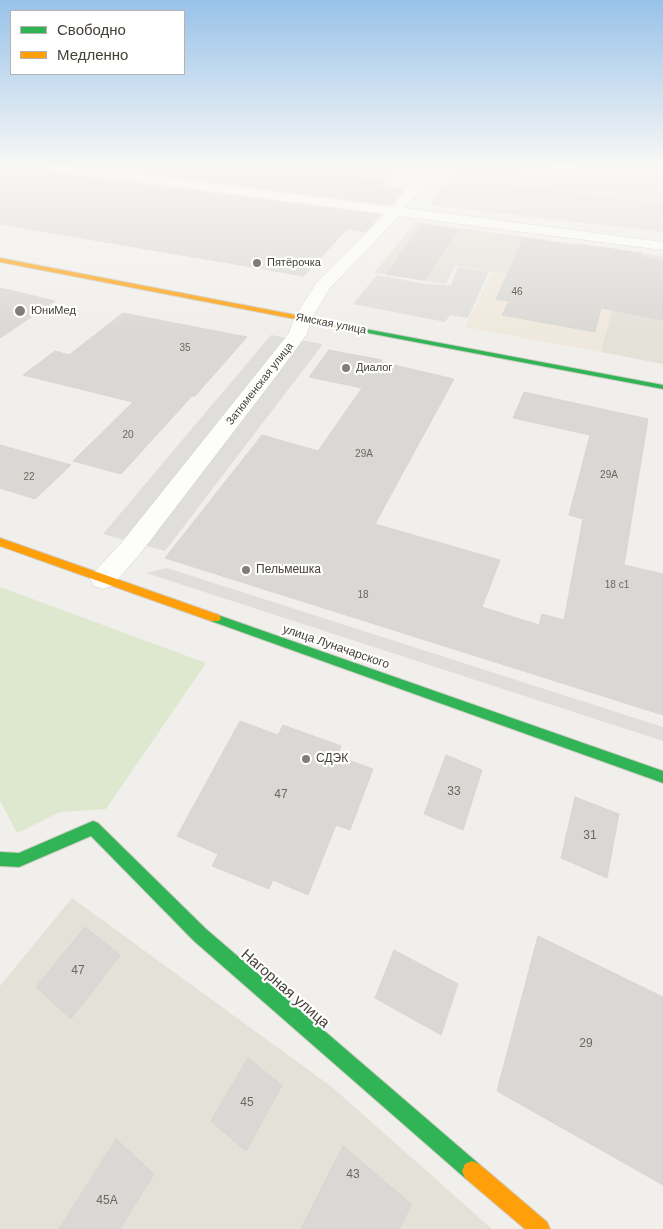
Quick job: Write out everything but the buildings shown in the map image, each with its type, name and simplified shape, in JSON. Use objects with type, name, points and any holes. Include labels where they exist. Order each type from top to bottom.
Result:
[{"type":"main road","name":"Ямская улица","points":[[0,260],[663,387]]},
{"type":"main road","name":"улица Луначарского","points":[[0,542],[663,776]]},
{"type":"main road","name":"Нагорная улица","points":[[0,859],[19,860],[93,828],[200,935],[540,1229]]},
{"type":"street","name":"Затюменская улица","points":[[103,579],[131,548],[298,334],[303,318],[323,285],[384,223]]},
{"type":"street","points":[[484,223],[663,246]]},
{"type":"shaded area","points":[[415,223],[663,256],[663,364],[601,352],[616,291],[455,266],[446,284],[374,273]]},
{"type":"shaded area","points":[[588,223],[663,223],[663,232]]},
{"type":"shaded area","points":[[458,267],[489,272],[468,318],[450,315],[445,322],[353,304],[377,275],[426,284],[451,285]]},
{"type":"shaded area","points":[[492,271],[617,291],[601,352],[465,327]]},
{"type":"shaded area","points":[[271,335],[323,344],[165,551],[103,534]]},
{"type":"shaded area","points":[[167,568],[663,727],[663,741],[146,573]]},
{"type":"shaded area","points":[[72,898],[332,1087],[492,1229],[0,1229],[0,986]]},
{"type":"green space","points":[[0,587],[206,663],[106,809],[60,812],[17,833],[0,801]]},
{"type":"traffic: fast","points":[[342,326],[663,387]]},
{"type":"traffic: fast","points":[[215,618],[663,777]]},
{"type":"traffic: fast","points":[[0,859],[19,860],[93,828],[200,935],[472,1171]]},
{"type":"traffic: slow","points":[[0,260],[342,326]]},
{"type":"traffic: slow","points":[[0,542],[215,618]]},
{"type":"traffic: slow","points":[[472,1171],[540,1229]]},
{"type":"place","name":"Пятёрочка","points":[[257,263]]},
{"type":"place","name":"ЮниМед","points":[[20,311]]},
{"type":"place","name":"Диалог","points":[[346,368]]},
{"type":"place","name":"Пельмешка","points":[[246,570]]},
{"type":"place","name":"СДЭК","points":[[306,759]]}]
